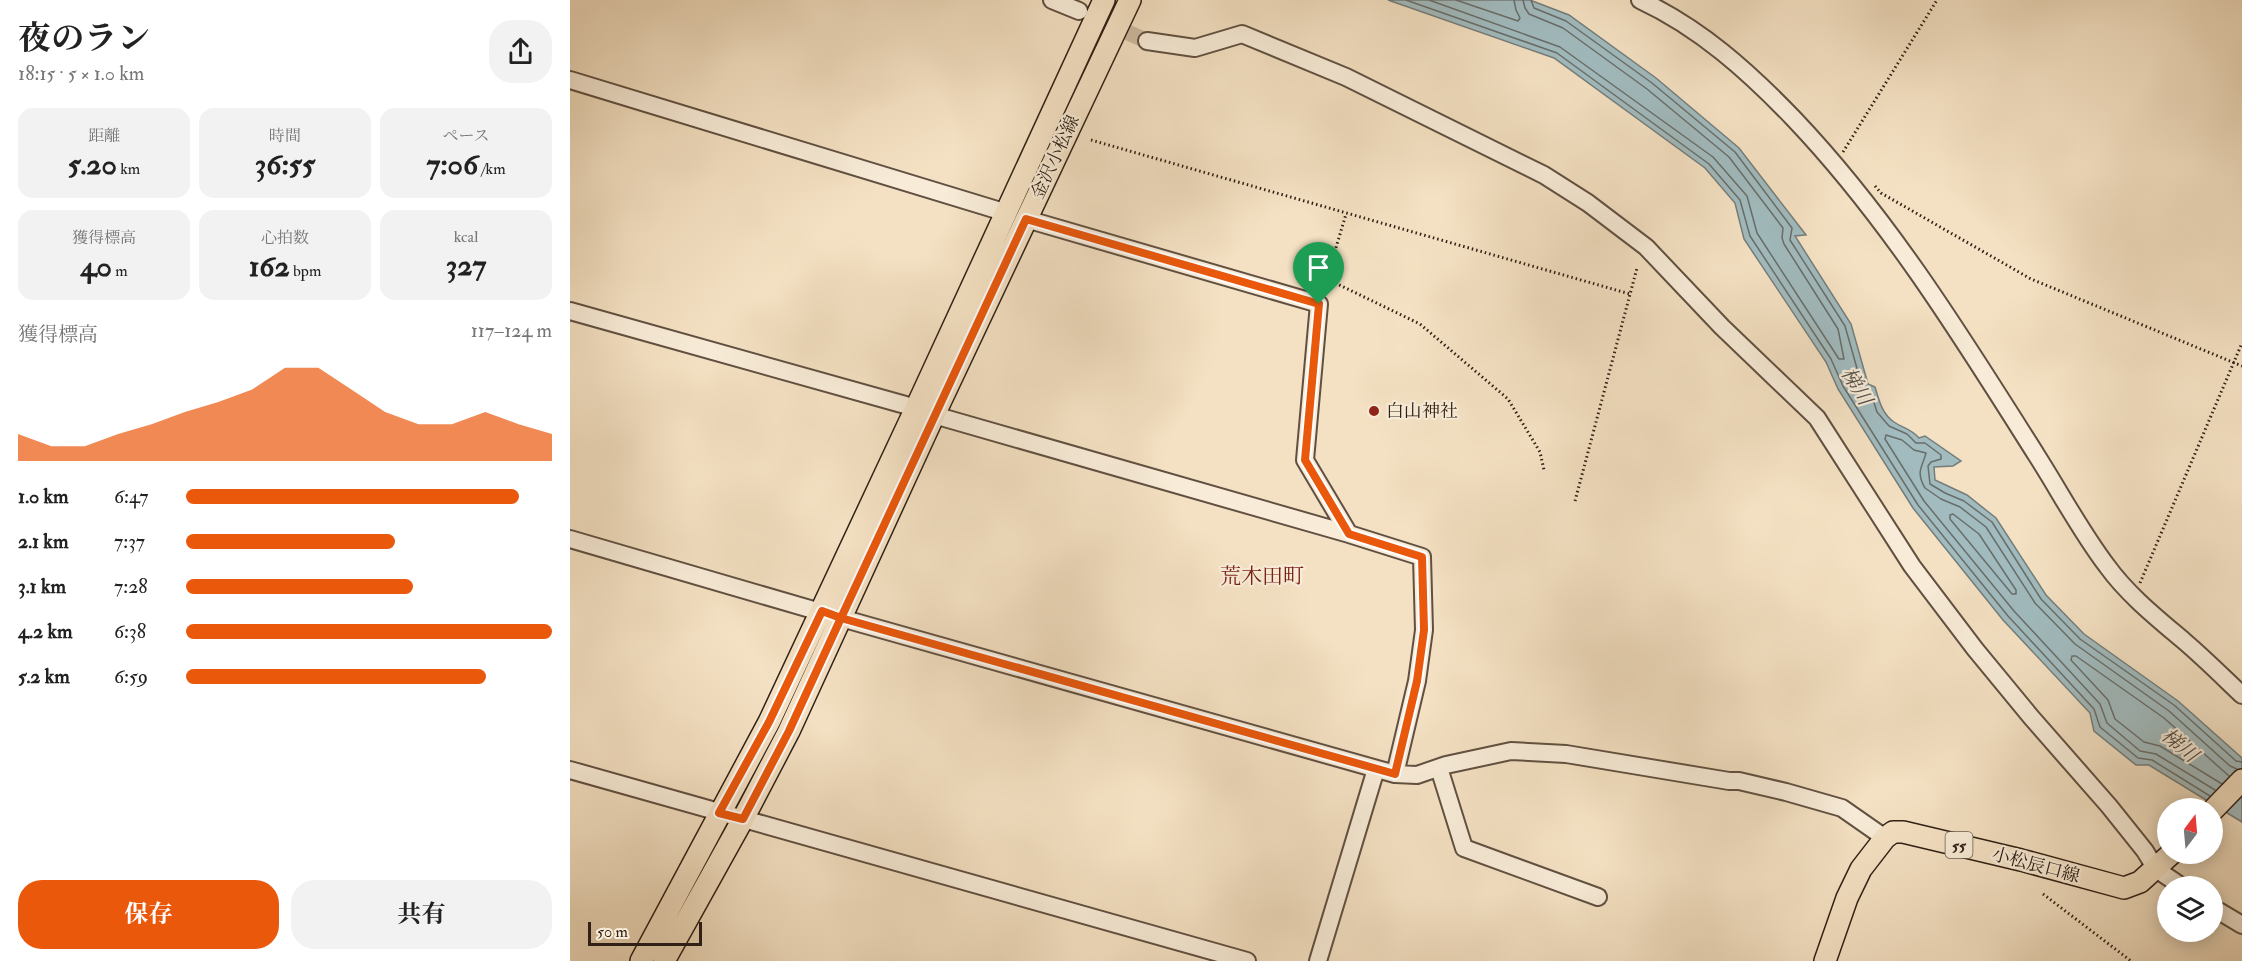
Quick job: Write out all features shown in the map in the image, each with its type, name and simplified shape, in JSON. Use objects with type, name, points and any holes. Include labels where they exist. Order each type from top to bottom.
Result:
[{"type":"main road","name":"金沢小松線","points":[[1017,216],[1084,43],[1104,0]]},
{"type":"main road","name":"金沢小松線","points":[[664,961],[789,731],[831,615],[925,412],[1017,216],[1130,0]]},
{"type":"main road","name":"金沢小松線","points":[[641,961],[719,813],[831,615]]},
{"type":"main road","points":[[2223,800],[2242,780]]},
{"type":"main road","name":"小松辰口線","points":[[1885,838],[1893,832],[1903,832],[2021,860],[2124,888],[2140,882],[2161,864]]},
{"type":"main road","points":[[1825,961],[1853,885],[1861,869],[1885,838]]},
{"type":"street","points":[[1052,0],[1079,11]]},
{"type":"street","points":[[1640,0],[1671,15],[1702,36],[1760,83],[1830,157],[1894,238],[1986,374],[2107,567],[2153,616],[2184,641],[2242,695]]},
{"type":"street","points":[[1147,41],[1195,48],[1242,34],[1346,77],[1544,175],[1588,202],[1646,247],[1722,327],[1817,418],[1912,566],[1975,649],[2145,851],[2157,858]]},
{"type":"street","points":[[570,80],[1017,216],[1319,304],[1305,460],[1349,534]]},
{"type":"street","points":[[570,311],[1349,534],[1422,557],[1424,630],[1417,681],[1395,774]]},
{"type":"street","points":[[570,539],[1395,774],[1417,775],[1510,751],[1566,754],[1739,781],[1842,808],[1885,838]]},
{"type":"street","points":[[1439,768],[1464,848],[1598,897]]},
{"type":"street","points":[[1318,961],[1376,769]]},
{"type":"street","points":[[570,770],[1247,961]]},
{"type":"street","points":[[2223,914],[2242,925]]},
{"type":"path","points":[[1844,151],[1937,0]]},
{"type":"path","points":[[1091,140],[1630,294]]},
{"type":"path","points":[[1874,185],[1881,194],[2031,279],[2242,366]]},
{"type":"path","points":[[1319,304],[1346,213]]},
{"type":"path","points":[[1575,501],[1637,268]]},
{"type":"path","points":[[1327,279],[1420,324],[1508,399],[1540,452],[1544,470]]},
{"type":"path","points":[[2135,596],[2242,343]]},
{"type":"path","points":[[2043,894],[2132,961]]},
{"type":"water","name":"梯川","points":[[1388,0],[1530,0],[1569,15],[1656,78],[1739,148],[1806,235],[1795,236],[1851,324],[1868,384],[1875,387],[1887,415],[1919,438],[1925,436],[1961,461],[1953,466],[1934,467],[1935,480],[1967,495],[1996,518],[2046,595],[2084,634],[2178,701],[2242,758],[2242,822],[2223,810],[2223,798],[2203,798],[2149,765],[2136,765],[2094,731],[2090,713],[2003,620],[1913,508],[1838,389],[1826,362],[1744,239],[1735,203],[1705,168],[1554,58]]},
{"type":"tunnel","points":[[1084,13],[1147,41]]},
{"type":"place","name":"白山神社","points":[[1374,411]]},
{"type":"district","name":"荒木田町","points":[[1262,576]]},
{"type":"route","points":[[1319,304],[1026,219],[841,618],[822,611],[769,722],[719,813],[743,819],[789,731],[841,618],[1395,774],[1417,681],[1424,630],[1422,557],[1349,534],[1305,460],[1319,304]]}]
